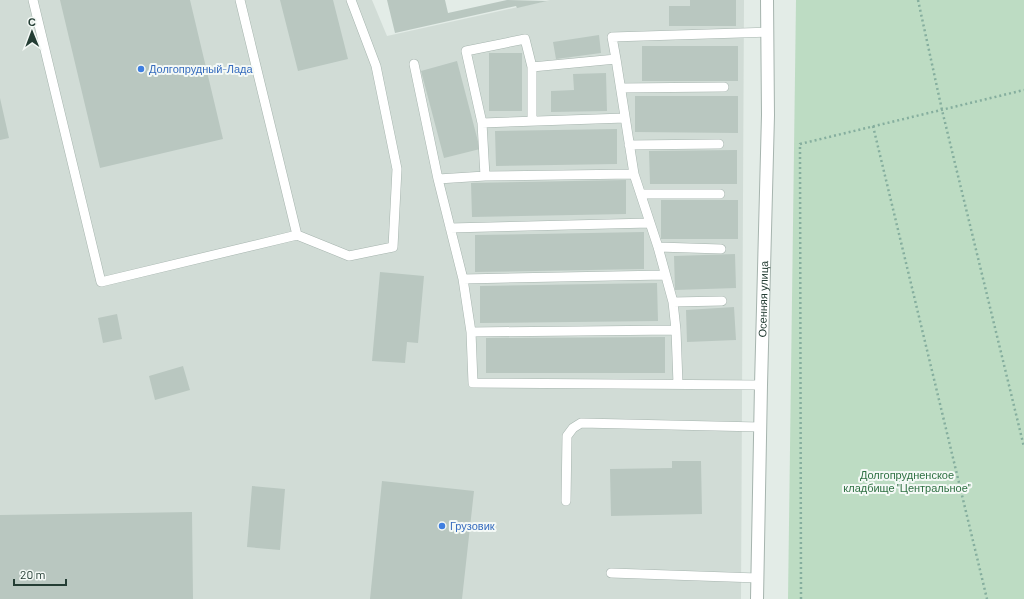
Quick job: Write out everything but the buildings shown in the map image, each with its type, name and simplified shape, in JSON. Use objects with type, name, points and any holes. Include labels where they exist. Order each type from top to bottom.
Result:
[{"type":"street","name":"Осенняя улица","points":[[757,599],[768,115],[768,0]]},
{"type":"lane","points":[[33,0],[101,282],[297,235],[350,256],[393,247],[397,169],[376,66],[351,0]]},
{"type":"lane","points":[[240,0],[297,235]]},
{"type":"lane","points":[[678,384],[676,330],[673,302],[658,247],[634,174],[612,38],[768,32]]},
{"type":"lane","points":[[486,176],[482,123],[466,51],[525,39],[532,67],[532,121]]},
{"type":"lane","points":[[532,67],[616,59]]},
{"type":"lane","points":[[414,64],[438,179],[463,279],[471,332],[473,383],[761,385]]},
{"type":"lane","points":[[621,88],[724,87]]},
{"type":"lane","points":[[482,123],[625,118]]},
{"type":"lane","points":[[629,145],[719,144]]},
{"type":"lane","points":[[438,179],[486,176],[634,174]]},
{"type":"lane","points":[[641,194],[720,194]]},
{"type":"lane","points":[[450,228],[650,223]]},
{"type":"lane","points":[[658,247],[721,249]]},
{"type":"lane","points":[[463,279],[666,275]]},
{"type":"lane","points":[[673,302],[722,301]]},
{"type":"lane","points":[[471,332],[676,330]]},
{"type":"lane","points":[[566,501],[568,436],[573,428],[581,423],[760,427]]},
{"type":"lane","points":[[611,573],[758,578]]},
{"type":"path","points":[[918,0],[942,110],[1024,447]]},
{"type":"path","points":[[801,599],[800,144],[1024,90]]},
{"type":"path","points":[[873,126],[986,599]]},
{"type":"shaded area","points":[[0,0],[372,0],[387,36],[550,0],[744,0],[741,599],[0,599]]},
{"type":"green space","name":"Долгопрудненское кладбище \"Центральное\"","points":[[796,0],[1024,0],[1024,599],[788,599]]},
{"type":"place","name":"Долгопрудный-Лада","points":[[141,69]]},
{"type":"place","name":"Грузовик","points":[[442,526]]}]
